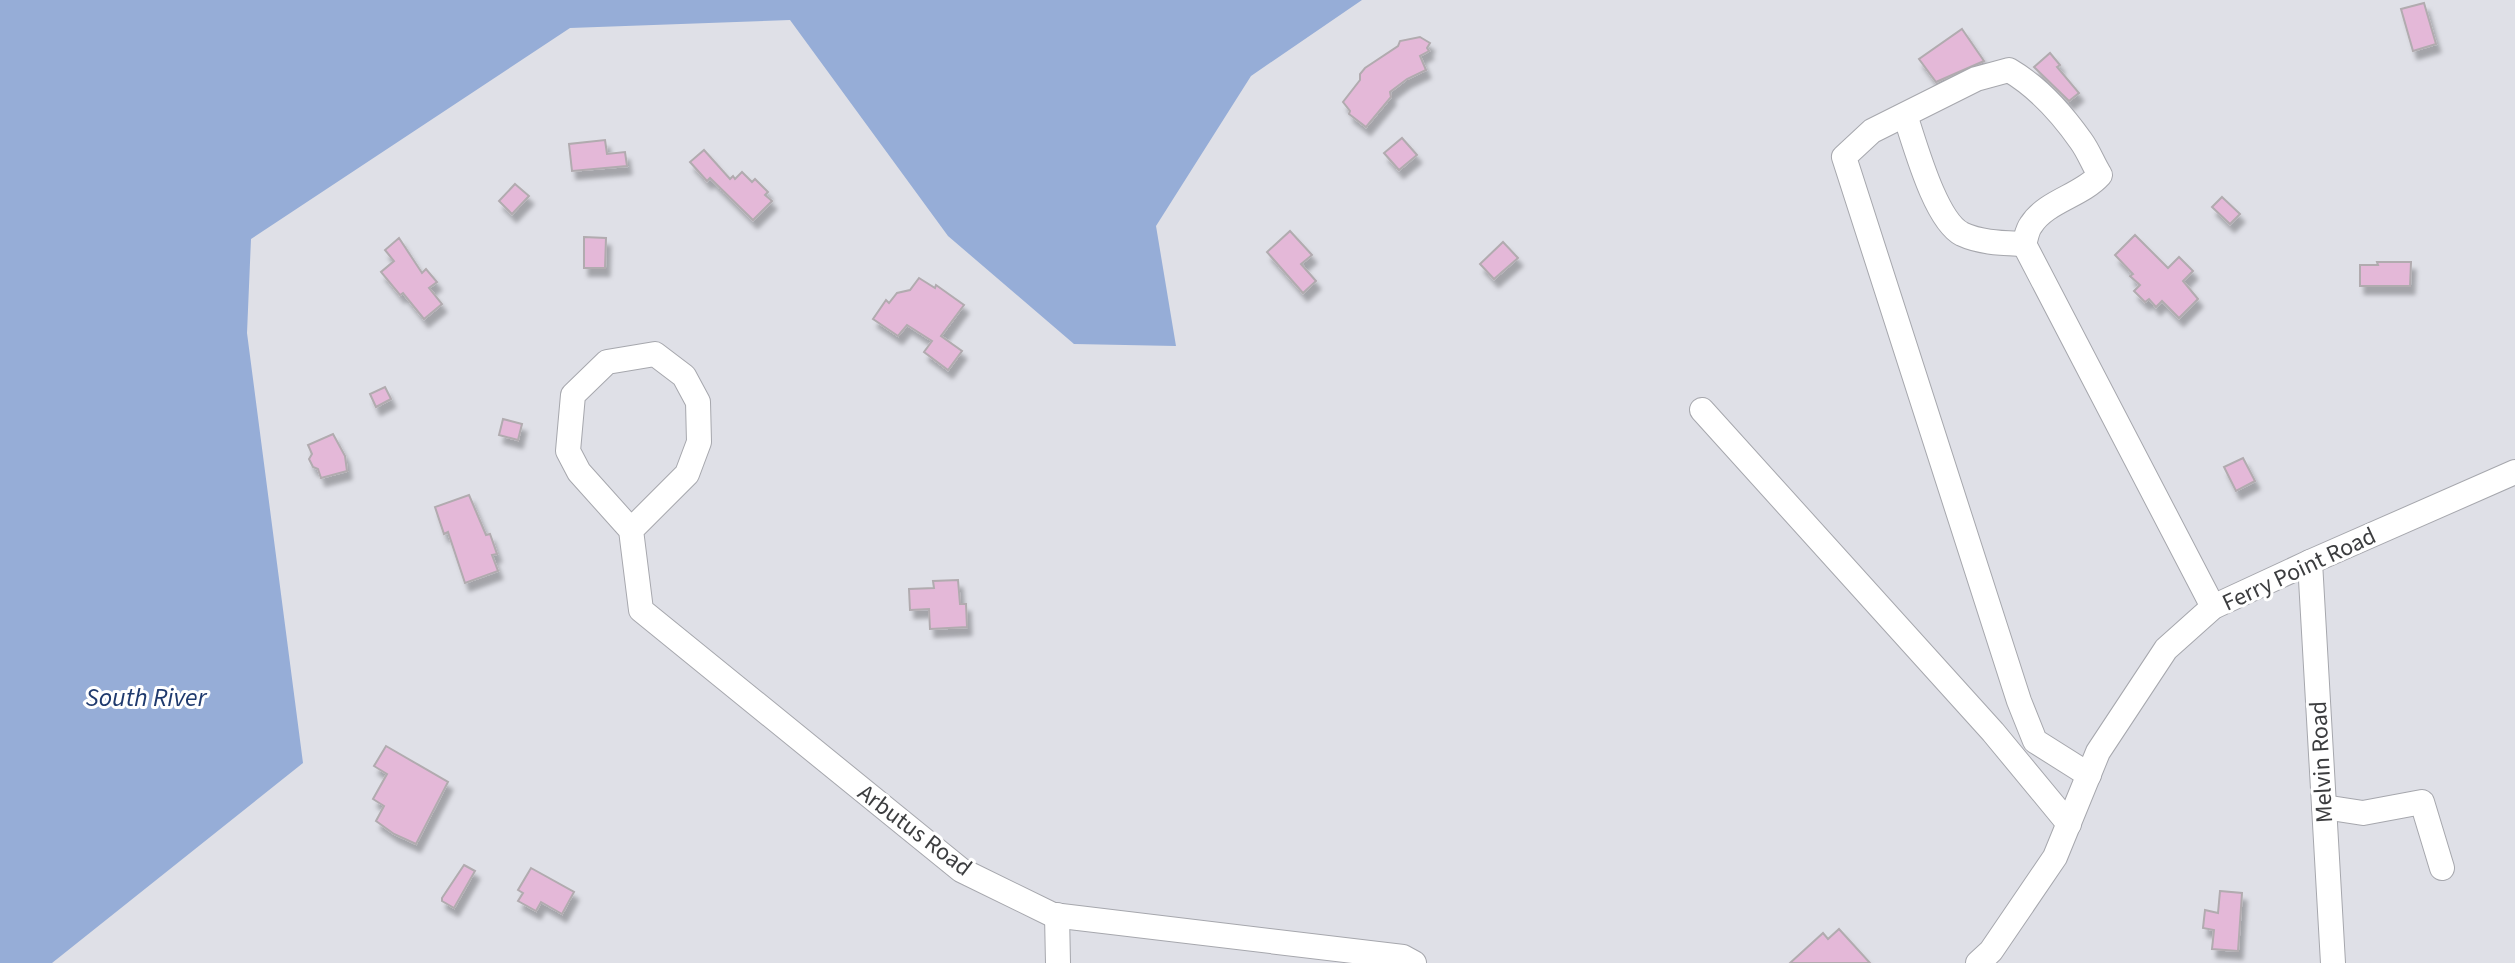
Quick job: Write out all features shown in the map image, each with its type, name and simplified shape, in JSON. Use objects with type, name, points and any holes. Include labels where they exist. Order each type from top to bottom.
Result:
[{"type":"street","points":[[2089,775],[2035,741],[2024,714],[1844,157],[1872,131],[1976,79],[2009,70],[2042,94],[2082,143],[2100,175],[2094,182],[2054,205],[2031,225],[2024,244],[2213,607]]},
{"type":"street","points":[[1905,115],[1943,213],[1959,232],[1980,241],[2024,244]]},
{"type":"street","points":[[655,354],[684,376],[698,402],[699,442],[687,474],[631,530],[579,472],[568,451],[573,395],[607,362],[655,354]]},
{"type":"street","points":[[1702,410],[1993,732],[2069,824]]},
{"type":"street","name":"Ferry Point Road","points":[[1978,963],[1991,951],[2055,857],[2098,752],[2166,649],[2213,607],[2515,472]]},
{"type":"street","name":"Arbutus Road","points":[[631,530],[641,610],[961,870],[1057,915],[1403,957],[1414,963]]},
{"type":"street","name":"Melvin Road","points":[[2310,562],[2333,963]]},
{"type":"street","points":[[2324,807],[2363,813],[2422,802],[2442,868]]},
{"type":"street","points":[[1057,915],[1058,963]]},
{"type":"water","name":"South River","points":[[0,0],[1362,0],[1251,76],[1156,226],[1176,346],[1074,344],[948,236],[790,20],[570,28],[251,239],[247,333],[303,763],[52,963],[0,963]]},
{"type":"building","points":[[2424,3],[2436,44],[2413,51],[2401,9]]},
{"type":"building","points":[[1962,29],[1984,61],[1936,82],[1919,59]]},
{"type":"building","points":[[1420,37],[1430,43],[1429,51],[1420,56],[1426,70],[1390,92],[1391,97],[1366,127],[1349,114],[1343,102],[1365,68],[1398,46],[1400,41]]},
{"type":"building","points":[[2050,53],[2060,65],[2057,67],[2079,93],[2069,101],[2034,67]]},
{"type":"building","points":[[1402,138],[1417,155],[1399,170],[1384,153]]},
{"type":"building","points":[[605,140],[607,154],[625,152],[627,166],[572,171],[569,144]]},
{"type":"building","points":[[704,150],[730,179],[733,176],[735,179],[742,172],[768,192],[765,195],[772,201],[753,220],[710,178],[707,181],[690,162]]},
{"type":"building","points":[[515,184],[529,196],[512,214],[499,201]]},
{"type":"building","points":[[2222,197],[2240,214],[2230,224],[2212,207]]},
{"type":"building","points":[[1290,231],[1312,255],[1301,264],[1316,281],[1303,293],[1267,252]]},
{"type":"building","points":[[2135,235],[2168,268],[2179,257],[2193,271],[2183,281],[2198,299],[2179,318],[2162,301],[2156,307],[2149,299],[2145,302],[2134,291],[2140,285],[2115,255]]},
{"type":"building","points":[[584,237],[606,238],[605,268],[584,268]]},
{"type":"building","points":[[399,238],[422,273],[426,269],[437,282],[429,288],[442,304],[424,319],[381,272],[394,261],[385,250]]},
{"type":"building","points":[[1503,242],[1518,258],[1494,279],[1480,264]]},
{"type":"building","points":[[2377,262],[2411,262],[2410,286],[2360,286],[2360,265],[2378,265]]},
{"type":"building","points":[[919,278],[935,288],[936,285],[964,305],[941,336],[962,351],[948,370],[924,352],[932,341],[907,325],[898,336],[873,319],[886,300],[889,303],[897,293],[910,290]]},
{"type":"building","points":[[385,387],[391,399],[376,407],[370,394]]},
{"type":"building","points":[[503,419],[522,424],[518,440],[499,435]]},
{"type":"building","points":[[333,434],[345,456],[347,471],[321,478],[309,459],[312,454],[308,445]]},
{"type":"building","points":[[2243,458],[2255,481],[2236,491],[2224,467]]},
{"type":"building","points":[[469,495],[486,535],[490,534],[497,554],[492,555],[498,571],[465,583],[448,532],[444,534],[435,507]]},
{"type":"building","points":[[958,580],[960,604],[966,604],[967,627],[930,629],[929,609],[910,610],[909,589],[934,588],[933,581]]},
{"type":"building","points":[[386,746],[448,782],[416,844],[376,821],[384,806],[373,799],[387,774],[374,766]]},
{"type":"building","points":[[464,865],[475,871],[454,908],[442,898]]},
{"type":"building","points":[[531,868],[574,892],[562,914],[541,902],[536,911],[518,901],[523,893],[518,890]]},
{"type":"building","points":[[2220,891],[2242,893],[2238,951],[2212,949],[2214,930],[2203,928],[2205,910],[2218,913]]},
{"type":"building","points":[[1839,929],[1870,963],[1790,963],[1823,933],[1828,939]]}]
